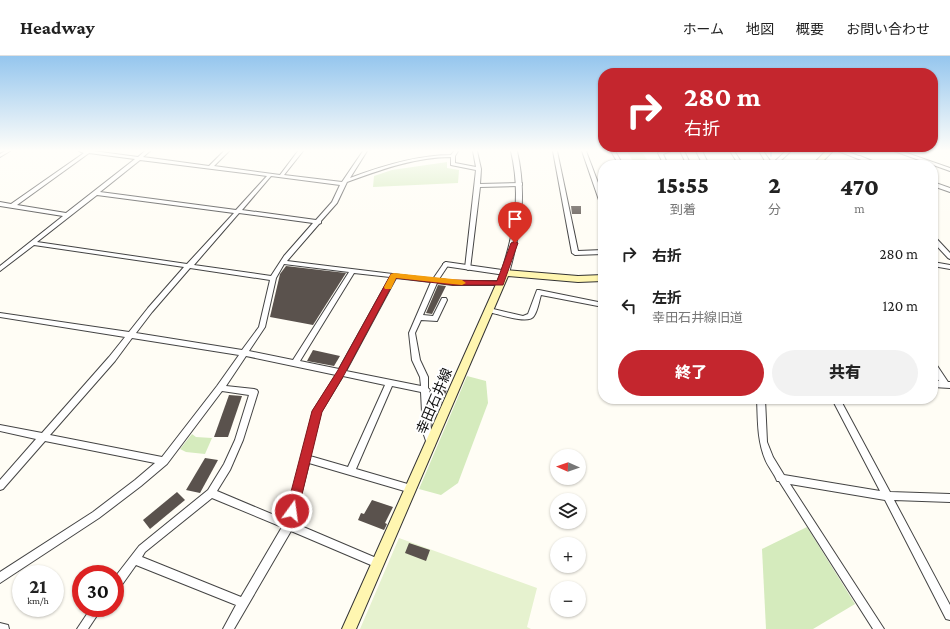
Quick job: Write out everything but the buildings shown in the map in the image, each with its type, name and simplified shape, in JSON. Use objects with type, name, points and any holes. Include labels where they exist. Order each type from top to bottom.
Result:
[{"type":"main road","points":[[502,278],[598,278]]},
{"type":"main road","name":"幸田石井線","points":[[349,629],[431,444],[502,278]]},
{"type":"street","points":[[12,206],[52,178]]},
{"type":"street","points":[[0,268],[115,178]]},
{"type":"street","points":[[0,486],[112,358],[189,266],[268,178]]},
{"type":"street","points":[[297,178],[344,183],[357,178]]},
{"type":"street","points":[[0,578],[96,515],[164,461],[220,388],[262,327],[273,278],[300,240],[319,222],[334,203],[347,178]]},
{"type":"street","points":[[468,268],[478,178]]},
{"type":"street","points":[[502,278],[515,243],[519,222],[520,178]]},
{"type":"street","points":[[561,178],[575,253],[598,252]]},
{"type":"street","points":[[594,178],[597,187]]},
{"type":"street","points":[[477,186],[520,184]]},
{"type":"street","points":[[938,186],[950,190]]},
{"type":"street","points":[[96,193],[319,222]]},
{"type":"street","points":[[0,204],[67,215]]},
{"type":"street","points":[[32,243],[273,278]]},
{"type":"street","points":[[938,244],[950,257]]},
{"type":"street","points":[[283,262],[435,281],[502,278]]},
{"type":"street","points":[[431,444],[427,432],[426,390],[424,377],[416,360],[412,333],[435,281],[446,264],[468,268],[502,278]]},
{"type":"street","points":[[938,265],[950,267]]},
{"type":"street","points":[[295,363],[353,270]]},
{"type":"street","points":[[228,629],[289,525],[317,411],[341,372],[394,276]]},
{"type":"street","points":[[489,310],[523,318],[531,316],[539,292],[598,304]]},
{"type":"street","points":[[419,317],[435,319],[444,300]]},
{"type":"street","points":[[0,315],[245,353],[426,390]]},
{"type":"street","points":[[938,372],[948,385]]},
{"type":"street","points":[[350,472],[390,382]]},
{"type":"street","points":[[938,384],[948,385]]},
{"type":"street","points":[[124,573],[142,549],[211,493],[227,467],[239,440],[254,392],[220,388]]},
{"type":"street","points":[[761,404],[763,442],[769,459],[879,629]]},
{"type":"street","points":[[839,404],[950,615]]},
{"type":"street","points":[[0,428],[164,461]]},
{"type":"street","points":[[305,458],[408,488]]},
{"type":"street","points":[[780,478],[887,496],[950,498]]},
{"type":"street","points":[[211,493],[378,563]]},
{"type":"street","points":[[134,559],[243,603]]},
{"type":"street","points":[[82,629],[91,617]]},
{"type":"street","points":[[0,628],[4,629]]},
{"type":"green space","points":[[374,178],[458,178],[458,183],[373,187]]},
{"type":"green space","points":[[467,376],[486,381],[488,403],[458,483],[441,495],[419,489]]},
{"type":"green space","points":[[192,434],[196,437],[212,438],[205,454],[186,452],[180,449]]},
{"type":"green space","points":[[807,527],[855,604],[813,629],[766,629],[762,549]]},
{"type":"green space","points":[[399,538],[537,588],[527,627],[531,629],[360,629]]},
{"type":"slow traffic","points":[[388,287],[394,276],[462,283]]},
{"type":"route","points":[[292,511],[317,411],[341,372],[394,276],[453,283],[500,283],[505,274],[515,243]]}]
